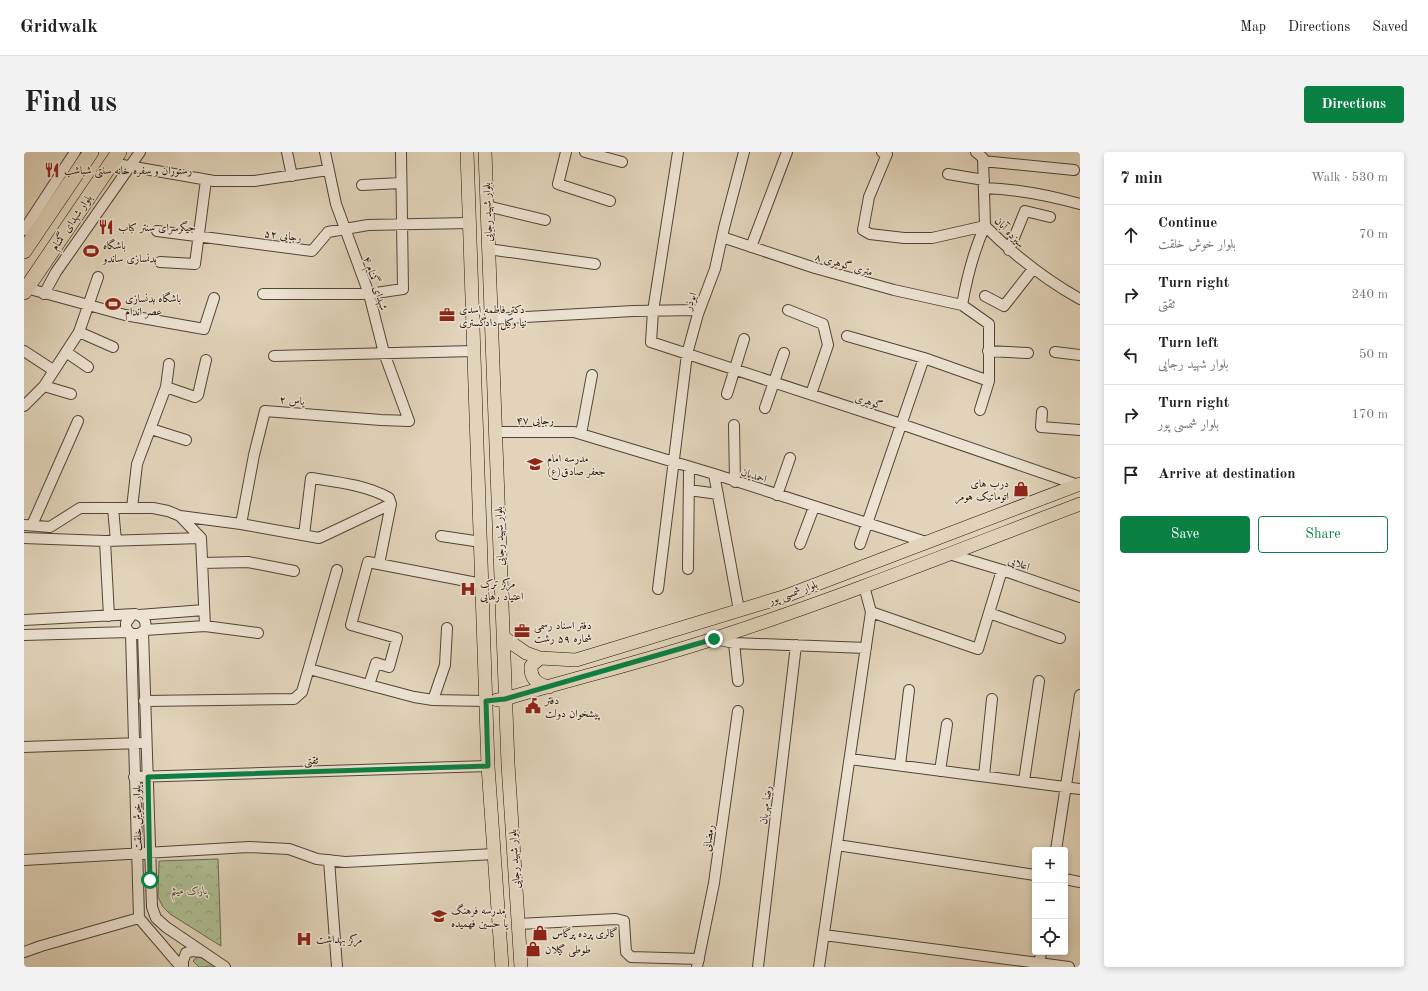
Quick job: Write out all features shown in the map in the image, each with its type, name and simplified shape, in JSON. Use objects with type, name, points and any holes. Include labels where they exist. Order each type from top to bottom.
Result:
[{"type":"highway","name":"بلوار شهدای گمنام","points":[[24,251],[91,152]]},
{"type":"highway","name":"بلوار شهدای گمنام","points":[[25,290],[115,157]]},
{"type":"main road","name":"بلوار شهید رجایی","points":[[467,152],[488,766],[502,967]]},
{"type":"main road","name":"بلوار شهید رجایی","points":[[485,152],[505,699],[521,967]]},
{"type":"main road","name":"بلوار شمسی پور","points":[[503,637],[526,653],[540,658],[576,660],[783,597],[1079,484]]},
{"type":"main road","name":"بلوار شمسی پور","points":[[486,701],[505,699],[714,639],[864,586],[1080,504]]},
{"type":"main road","points":[[540,658],[531,666],[530,672],[533,680],[540,685],[549,687]]},
{"type":"street","points":[[24,230],[75,152]]},
{"type":"street","points":[[44,294],[56,272],[128,167],[140,152]]},
{"type":"street","points":[[287,152],[292,176]]},
{"type":"street","name":"شهدای گمنام ۴","points":[[325,152],[336,204],[369,294],[384,353],[409,421]]},
{"type":"street","points":[[263,294],[369,294],[403,289],[401,152]]},
{"type":"street","points":[[566,152],[558,184],[610,201]]},
{"type":"street","points":[[585,152],[622,162]]},
{"type":"street","points":[[653,311],[678,152]]},
{"type":"street","name":"ابوذر","points":[[658,589],[673,462],[688,354],[699,310],[715,269],[744,152]]},
{"type":"street","points":[[751,247],[787,152]]},
{"type":"street","points":[[882,152],[887,154],[869,197],[863,230],[870,234],[904,238],[932,238],[985,226]]},
{"type":"street","points":[[982,156],[1074,170]]},
{"type":"street","name":"سیزده آبان","points":[[982,156],[985,226],[1009,250],[1033,269],[1050,282],[1080,299]]},
{"type":"street","points":[[115,157],[128,167],[206,180],[254,181],[328,170]]},
{"type":"street","points":[[948,174],[984,184],[1055,196],[1080,204]]},
{"type":"street","points":[[160,262],[195,264],[206,180]]},
{"type":"street","points":[[362,185],[401,183]]},
{"type":"street","points":[[487,206],[545,220]]},
{"type":"street","points":[[1009,250],[1025,210],[1050,217]]},
{"type":"street","name":"رجایی ۵۲","points":[[157,231],[312,251],[328,232],[344,229],[368,225],[469,223]]},
{"type":"street","points":[[980,410],[989,380],[989,324],[962,305],[968,271],[977,243],[985,226]]},
{"type":"street","name":"۸ متری گوهری","points":[[722,237],[815,268],[894,290],[962,305]]},
{"type":"street","points":[[488,249],[595,264]]},
{"type":"street","points":[[985,296],[1004,306],[1033,269]]},
{"type":"street","points":[[24,406],[28,396],[35,397],[44,386],[79,332],[98,277]]},
{"type":"street","points":[[25,290],[152,321],[204,329],[214,298]]},
{"type":"street","points":[[491,319],[699,310]]},
{"type":"street","points":[[788,310],[823,324],[828,345],[811,394]]},
{"type":"street","name":"گوهری","points":[[653,311],[651,342],[1079,484]]},
{"type":"street","points":[[79,332],[113,347]]},
{"type":"street","points":[[847,336],[924,358],[989,380]]},
{"type":"street","points":[[727,394],[744,339]]},
{"type":"street","points":[[24,351],[53,370]]},
{"type":"street","points":[[274,356],[474,351]]},
{"type":"street","points":[[988,351],[1028,353]]},
{"type":"street","points":[[66,352],[88,367]]},
{"type":"street","points":[[1055,352],[1080,356]]},
{"type":"street","points":[[765,408],[784,353]]},
{"type":"street","points":[[860,544],[924,358]]},
{"type":"street","points":[[166,387],[195,398],[198,395],[206,360]]},
{"type":"street","points":[[132,508],[136,464],[151,429],[166,387],[170,364]]},
{"type":"street","points":[[578,433],[592,375]]},
{"type":"street","points":[[44,386],[72,394]]},
{"type":"street","name":"یاس ۲","points":[[241,524],[254,455],[265,411],[409,421]]},
{"type":"street","points":[[1042,412],[1041,427],[1080,430]]},
{"type":"street","points":[[78,421],[28,525],[50,527],[80,508],[132,508],[168,511],[180,516],[241,524],[320,538],[391,504]]},
{"type":"street","points":[[734,425],[735,482]]},
{"type":"street","points":[[151,429],[186,440]]},
{"type":"street","name":"رجایی ۴۷","points":[[495,432],[578,433]]},
{"type":"street","name":"احمدیان","points":[[578,433],[689,468],[714,474],[735,482],[926,542]]},
{"type":"street","points":[[777,495],[790,458]]},
{"type":"street","points":[[688,569],[689,468]]},
{"type":"street","points":[[714,474],[739,610]]},
{"type":"street","points":[[304,535],[311,478],[368,489],[388,498],[391,504],[379,564]]},
{"type":"street","points":[[689,490],[718,494]]},
{"type":"street","points":[[800,544],[814,507]]},
{"type":"street","points":[[114,508],[116,541]]},
{"type":"street","points":[[180,516],[201,538],[205,626]]},
{"type":"street","points":[[50,527],[50,539]]},
{"type":"street","points":[[441,536],[481,542]]},
{"type":"street","points":[[24,538],[116,541],[201,538]]},
{"type":"street","points":[[105,541],[109,616]]},
{"type":"street","name":"اعلایی","points":[[949,554],[1002,570],[1080,597]]},
{"type":"street","points":[[202,563],[248,562],[294,571]]},
{"type":"street","points":[[370,685],[376,663],[389,667],[397,638],[351,625],[368,562],[482,584]]},
{"type":"street","points":[[144,701],[294,699],[302,692],[337,570]]},
{"type":"street","points":[[871,612],[978,649],[1002,570]]},
{"type":"street","points":[[820,967],[871,612],[864,586]]},
{"type":"street","points":[[24,620],[204,610]]},
{"type":"street","points":[[989,613],[1060,638]]},
{"type":"street","points":[[135,615],[146,621],[144,631]]},
{"type":"street","points":[[130,633],[126,623],[135,615]]},
{"type":"street","points":[[24,635],[139,634],[144,631],[205,626],[258,633]]},
{"type":"street","points":[[433,700],[445,665],[447,628]]},
{"type":"street","name":"بلوار خوش خلقت","points":[[144,631],[144,701],[148,777],[150,892],[153,914],[166,927],[224,967]]},
{"type":"street","name":"بلوار خوش خلقت","points":[[130,633],[139,918]]},
{"type":"street","points":[[714,639],[734,643],[866,648]]},
{"type":"street","points":[[734,643],[738,681]]},
{"type":"street","name":"رضا مهربان","points":[[758,967],[796,645]]},
{"type":"street","points":[[309,669],[433,700],[486,701]]},
{"type":"street","points":[[1024,781],[1039,681]]},
{"type":"street","points":[[900,765],[909,690]]},
{"type":"street","points":[[1056,847],[1080,695]]},
{"type":"street","points":[[984,776],[992,699]]},
{"type":"street","name":"رمضانی","points":[[698,963],[714,883],[738,711]]},
{"type":"street","points":[[940,770],[947,724]]},
{"type":"street","points":[[24,747],[146,742]]},
{"type":"street","points":[[850,759],[1080,788]]},
{"type":"street","name":"ثقتی","points":[[134,777],[488,766]]},
{"type":"street","points":[[837,845],[1032,875]]},
{"type":"street","points":[[24,860],[136,855],[249,847],[289,849],[317,859],[345,862],[494,854]]},
{"type":"street","points":[[330,860],[337,967]]},
{"type":"street","points":[[1068,880],[1080,882]]},
{"type":"street","points":[[24,952],[139,918],[182,967]]},
{"type":"street","points":[[518,924],[616,919],[624,921],[626,952],[631,958],[698,963]]},
{"type":"street","points":[[824,935],[1039,965],[1069,967]]},
{"type":"street","points":[[182,967],[182,961],[186,953],[192,951],[202,952]]},
{"type":"street","points":[[1039,965],[1041,955]]},
{"type":"green space","name":"پارک میثم","points":[[218,859],[221,946],[170,914],[163,907],[158,897],[159,861]]},
{"type":"green space","points":[[197,957],[202,957],[218,967],[199,967],[193,961]]},
{"type":"place","name":"رستوران و سفره خانه سنتی شباشب","points":[[52,170]]},
{"type":"place","name":"جیگرسرای سنتر کباب","points":[[106,227]]},
{"type":"place","name":"باشگاه بدنسازی ساندو","points":[[91,251]]},
{"type":"place","name":"باشگاه بدنسازی عصر اندام","points":[[113,304]]},
{"type":"place","name":"دکتر فاطمه اسدی نیا وکیل دادگستری","points":[[447,315]]},
{"type":"place","name":"مدرسه امام جعفر صادق(ع)","points":[[535,464]]},
{"type":"place","name":"درب های اتوماتیک هومر","points":[[1021,489]]},
{"type":"place","name":"مرکز ترک اعتیاد رهایی","points":[[468,589]]},
{"type":"place","name":"دفتر اسناد رسمی شماره ۵۹ رشت","points":[[522,631]]},
{"type":"place","name":"دفتر پیشخوان دولت","points":[[533,706]]},
{"type":"place","name":"مدرسه فرهنگ یا حسین فهمیده","points":[[439,916]]},
{"type":"place","name":"گالری پرده پرگاس","points":[[540,933]]},
{"type":"place","name":"مرکز بهداشت","points":[[304,939]]},
{"type":"place","name":"طوطی گیلان","points":[[533,949]]},
{"type":"route","points":[[150,880],[148,777],[488,766],[486,701],[505,699],[714,639]]}]
